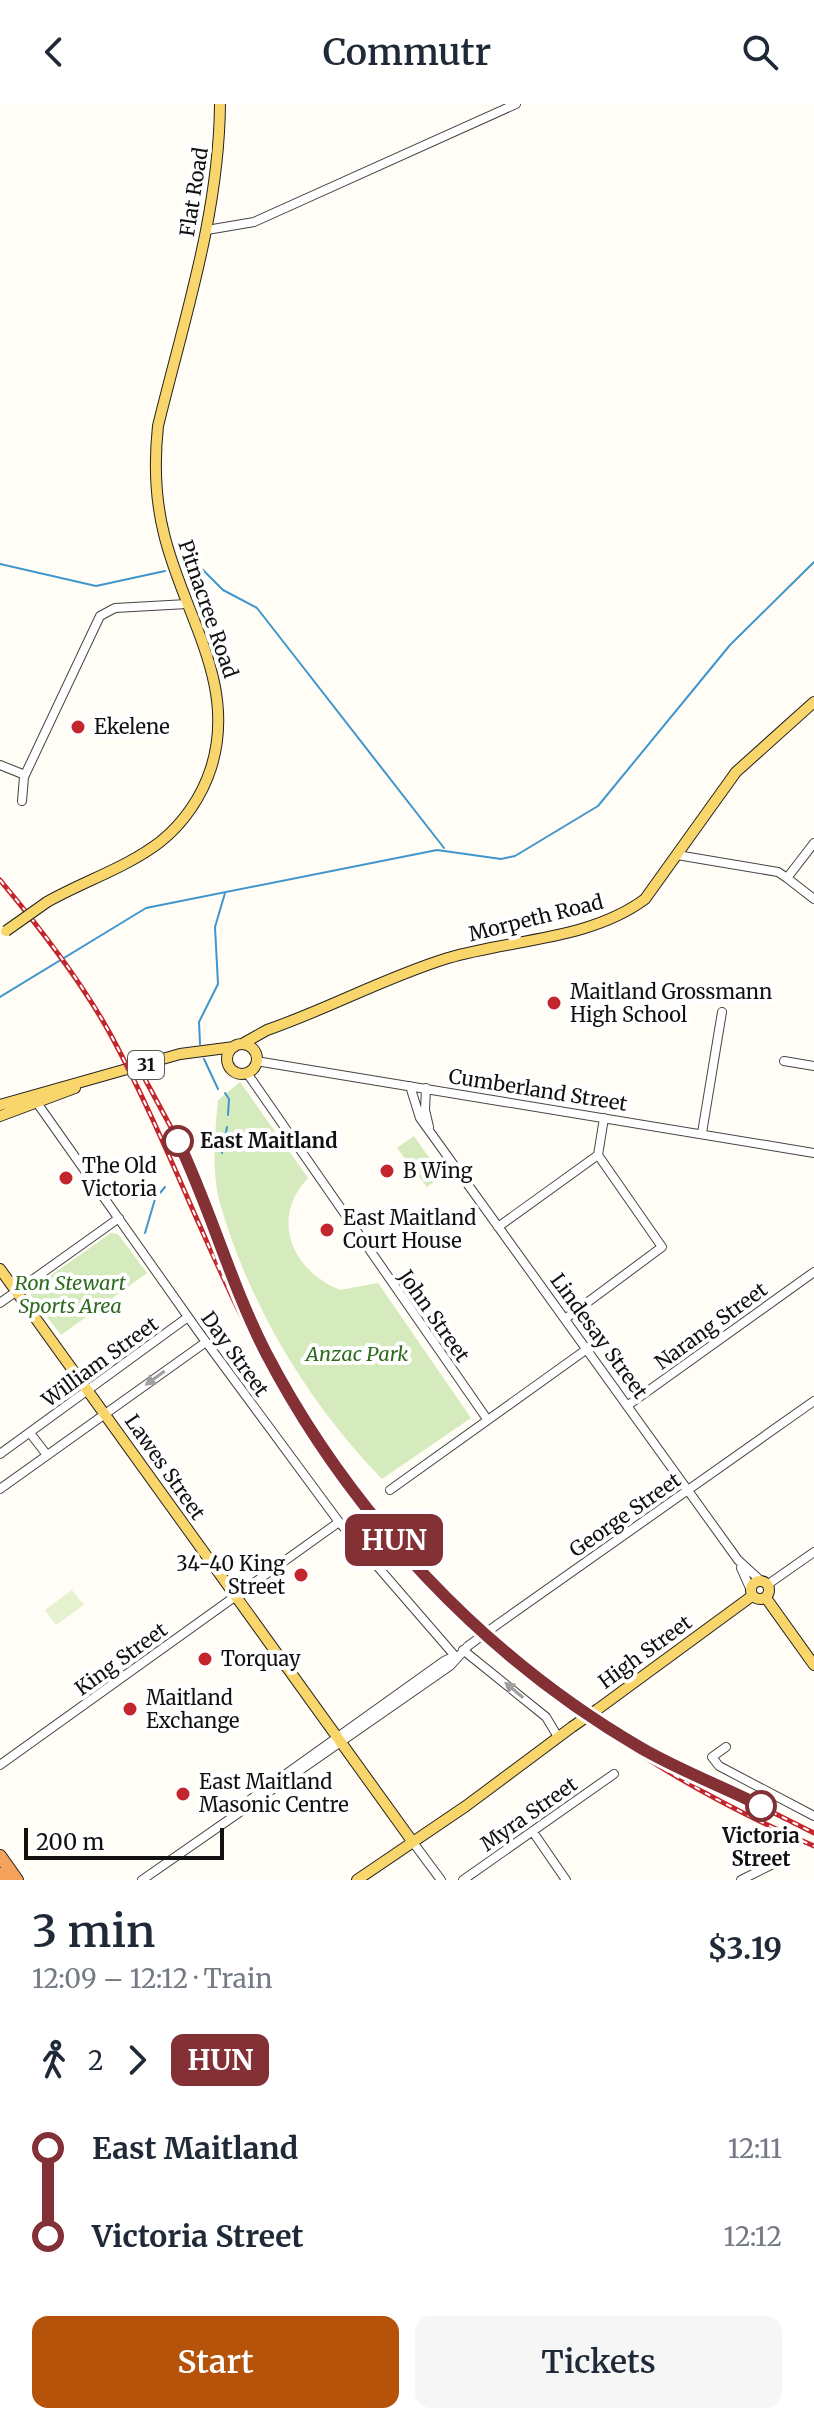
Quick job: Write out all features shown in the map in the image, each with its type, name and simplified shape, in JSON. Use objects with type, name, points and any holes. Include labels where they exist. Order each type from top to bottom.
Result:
[{"type":"highway","points":[[0,1856],[17,1880]]},
{"type":"highway","points":[[0,1874],[4,1880]]},
{"type":"main road","name":"Flat Road","points":[[196,285],[220,150],[220,104]]},
{"type":"main road","name":"Pitnacree Road","points":[[3,934],[47,902],[137,858],[161,841],[194,805],[207,781],[216,752],[218,694],[164,538],[156,498],[158,426],[196,285]]},
{"type":"main road","name":"Morpeth Road","points":[[238,1046],[277,1026],[448,958],[600,924],[626,913],[645,899],[736,772],[814,702]]},
{"type":"main road","name":"Morpeth Road","points":[[255,1056],[277,1026]]},
{"type":"main road","name":"31","points":[[0,1116],[84,1083],[180,1054],[238,1046]]},
{"type":"main road","points":[[229,1067],[228,1055],[238,1046],[255,1056]]},
{"type":"main road","points":[[209,1052],[237,1073],[247,1073]]},
{"type":"main road","name":"31","points":[[247,1073],[255,1056]]},
{"type":"main road","name":"31","points":[[0,1105],[35,1100]]},
{"type":"main road","name":"Lawes Street","points":[[0,1269],[412,1841]]},
{"type":"main road","points":[[764,1583],[766,1598],[814,1665]]},
{"type":"main road","name":"High Street","points":[[357,1880],[478,1798],[764,1583]]},
{"type":"main road","points":[[751,1592],[760,1600],[766,1598]]},
{"type":"street","points":[[207,230],[254,222],[516,104]]},
{"type":"street","points":[[22,801],[25,775],[100,616],[115,608],[187,604]]},
{"type":"street","points":[[0,765],[25,775]]},
{"type":"street","points":[[787,878],[814,843]]},
{"type":"street","points":[[677,855],[778,872],[814,899]]},
{"type":"street","points":[[702,1133],[722,1012]]},
{"type":"street","name":"Cumberland Street","points":[[255,1056],[410,1086],[814,1153]]},
{"type":"street","points":[[784,1061],[814,1066]]},
{"type":"street","name":"John Street","points":[[247,1073],[487,1419]]},
{"type":"street","name":"Lindesay Street","points":[[410,1086],[416,1112],[738,1560],[764,1583]]},
{"type":"street","name":"Lindesay Street","points":[[426,1088],[425,1110],[431,1132]]},
{"type":"street","name":"Day Street","points":[[35,1100],[206,1342],[339,1522],[462,1651],[546,1717],[558,1737]]},
{"type":"street","points":[[565,1319],[662,1247],[598,1155],[604,1118]]},
{"type":"street","points":[[498,1227],[598,1155]]},
{"type":"street","points":[[0,1303],[119,1218]]},
{"type":"street","name":"Narang Street","points":[[627,1406],[813,1274]]},
{"type":"street","name":"William Street","points":[[0,1454],[188,1317]]},
{"type":"street","points":[[0,1489],[206,1342]]},
{"type":"street","points":[[390,1490],[587,1349]]},
{"type":"street","name":"George Street","points":[[142,1880],[339,1740],[450,1666],[462,1651],[498,1624],[814,1401]]},
{"type":"street","points":[[30,1433],[47,1455]]},
{"type":"street","name":"King Street","points":[[0,1765],[339,1522]]},
{"type":"street","points":[[764,1583],[814,1552]]},
{"type":"street","name":"Lindesay Street","points":[[738,1560],[751,1592]]},
{"type":"street","points":[[726,1747],[712,1757],[719,1766],[814,1816]]},
{"type":"street","name":"Myra Street","points":[[463,1880],[614,1774]]},
{"type":"street","points":[[533,1832],[566,1880]]},
{"type":"street","name":"Lawes Street","points":[[412,1841],[441,1880]]},
{"type":"street","points":[[741,1880],[756,1869],[771,1865]]},
{"type":"green space","name":"Anzac Park","points":[[240,1082],[308,1178],[296,1193],[290,1210],[291,1242],[298,1256],[309,1270],[340,1290],[378,1283],[471,1418],[382,1479],[355,1450],[306,1386],[265,1315],[232,1241],[217,1190],[215,1139],[218,1100]]},
{"type":"green space","points":[[414,1136],[442,1176],[427,1187],[397,1148]]},
{"type":"green space","name":"Ron Stewart Sports Area","points":[[111,1233],[118,1234],[147,1273],[61,1335],[31,1296],[30,1290]]},
{"type":"green space","points":[[72,1590],[84,1605],[56,1625],[45,1610]]},
{"type":"waterway","points":[[0,997],[146,908],[437,850],[501,859],[515,856],[598,806],[730,645],[814,562]]},
{"type":"waterway","points":[[0,564],[96,586],[165,571]]},
{"type":"waterway","points":[[187,567],[201,568],[223,590],[257,608],[444,848]]},
{"type":"waterway","points":[[200,1044],[199,1022],[218,984],[215,927],[225,893]]},
{"type":"waterway","points":[[204,1059],[218,1089]]},
{"type":"waterway","points":[[225,1093],[229,1099],[228,1115]]},
{"type":"waterway","points":[[222,1153],[227,1127]]},
{"type":"waterway","points":[[145,1233],[155,1199],[165,1187]]},
{"type":"railway","points":[[0,880],[61,957],[113,1039],[242,1317],[291,1405],[348,1486],[411,1562],[481,1632],[556,1696],[637,1753],[723,1803],[814,1846]]},
{"type":"railway","points":[[139,1068],[174,1133],[218,1239]]},
{"type":"railway","points":[[696,1774],[814,1833]]},
{"type":"train","name":"HUN","points":[[178,1141],[245,1308],[278,1374],[348,1482],[421,1571],[499,1645],[597,1720],[643,1749],[761,1806]]},
{"type":"place","name":"Ekelene","points":[[78,727]]},
{"type":"place","name":"Maitland Grossmann High School","points":[[554,1003]]},
{"type":"place","name":"East Maitland","points":[[178,1141]]},
{"type":"place","name":"B Wing","points":[[387,1171]]},
{"type":"place","name":"The Old Victoria","points":[[66,1178]]},
{"type":"place","name":"East Maitland Court House","points":[[327,1230]]},
{"type":"place","name":"34-40 King Street","points":[[301,1575]]},
{"type":"place","name":"Torquay","points":[[205,1659]]},
{"type":"place","name":"Maitland Exchange","points":[[130,1709]]},
{"type":"place","name":"East Maitland Masonic Centre","points":[[183,1794]]},
{"type":"place","name":"Victoria Street","points":[[761,1806]]}]
